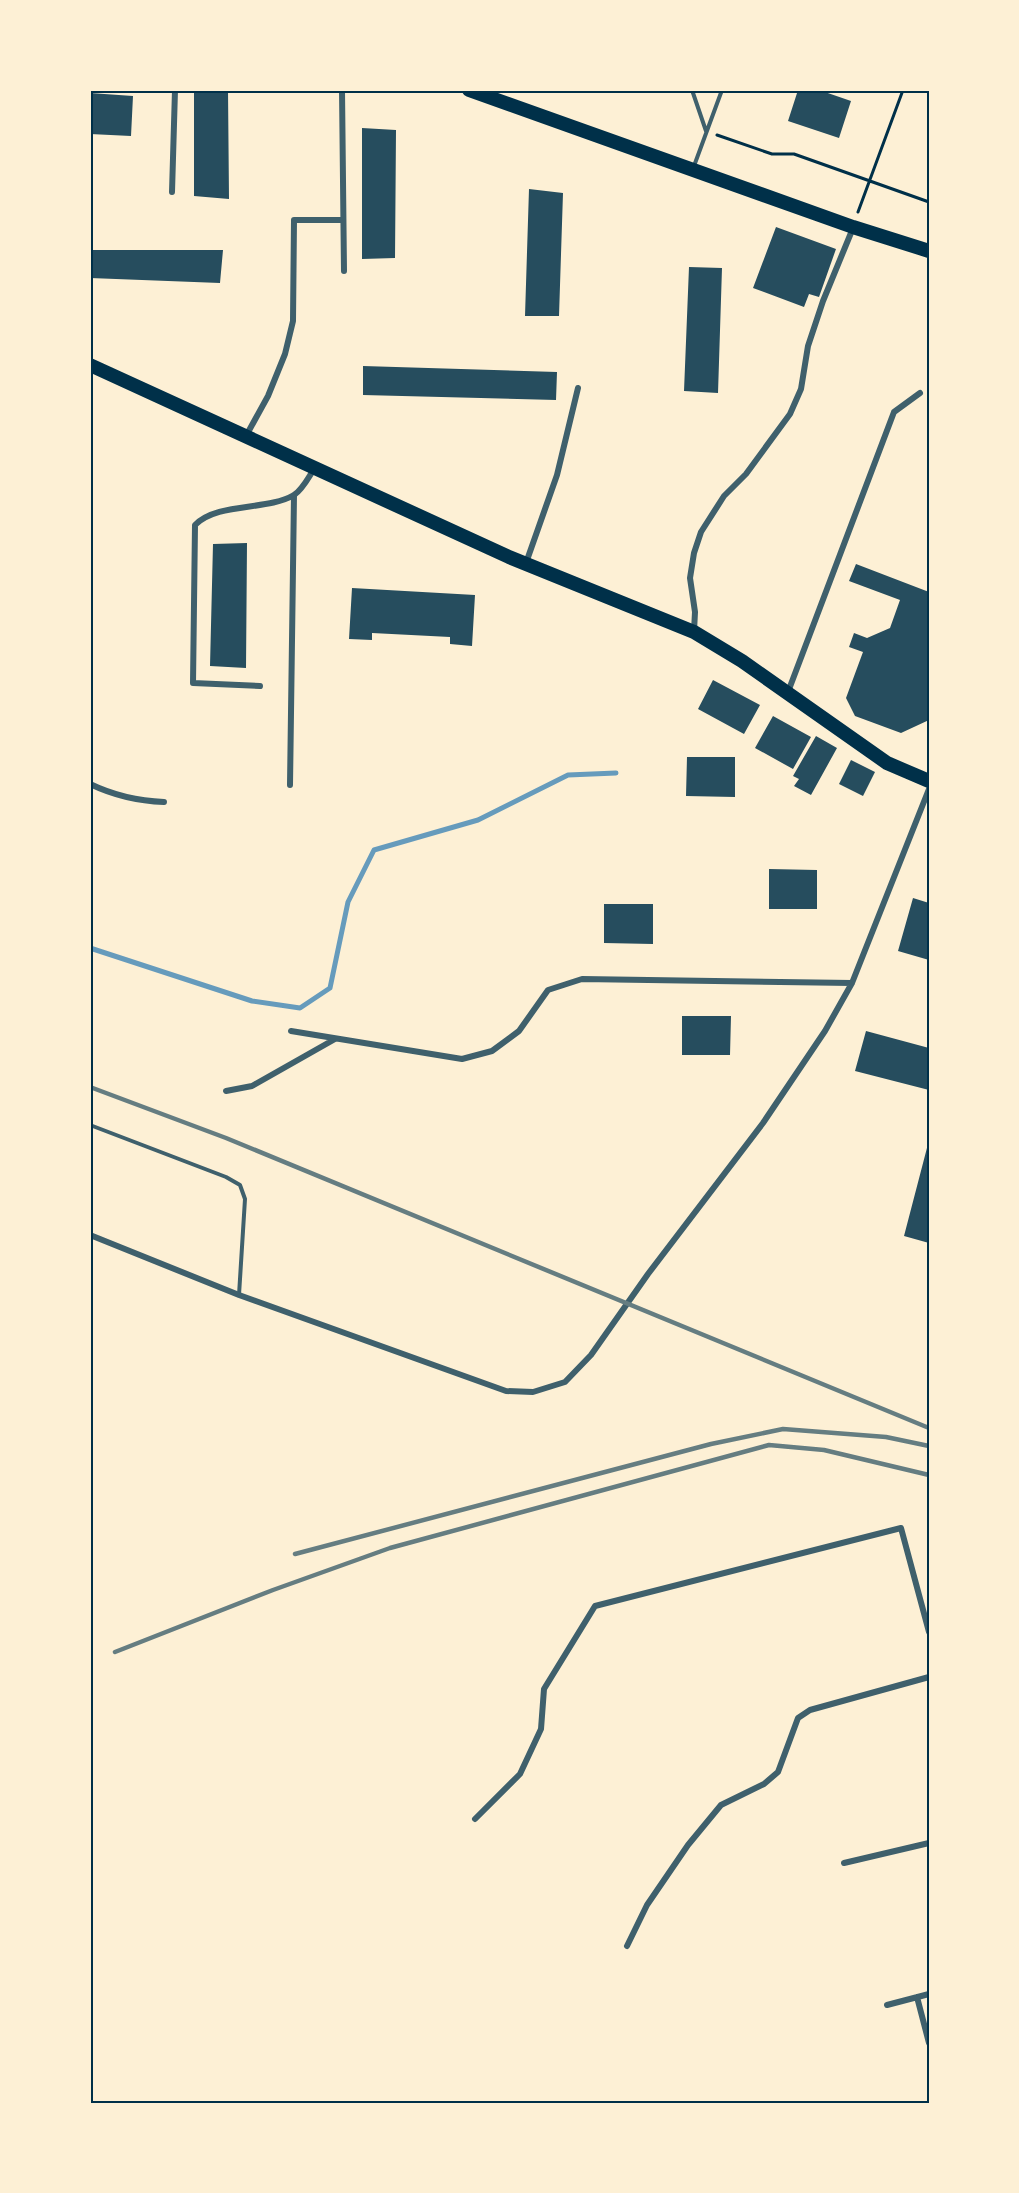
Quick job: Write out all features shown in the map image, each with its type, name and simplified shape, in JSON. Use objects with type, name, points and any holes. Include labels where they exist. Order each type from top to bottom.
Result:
[{"type":"main road","points":[[469,90],[853,227],[929,251]]},
{"type":"main road","points":[[90,365],[526,564],[694,632],[742,661],[887,763],[929,781]]},
{"type":"street","points":[[172,192],[175,90]]},
{"type":"street","points":[[342,90],[344,271]]},
{"type":"street","points":[[245,437],[267,396],[285,354],[293,321],[294,220],[343,220]]},
{"type":"street","points":[[694,632],[690,578],[694,553],[701,532],[724,496],[746,474],[789,414],[801,389],[808,346],[823,301],[853,227]]},
{"type":"street","points":[[526,564],[557,475],[578,388]]},
{"type":"street","points":[[787,693],[894,412],[920,393]]},
{"type":"street","points":[[260,686],[193,683],[195,525],[201,519],[224,512],[282,500],[294,495],[302,489],[314,469]]},
{"type":"street","points":[[290,785],[294,495]]},
{"type":"street","points":[[90,784],[119,796],[164,802]]},
{"type":"street","points":[[90,1235],[239,1295],[506,1392],[533,1392],[565,1382],[591,1356],[648,1274],[764,1123],[825,1031],[852,982],[871,940],[929,789]]},
{"type":"street","points":[[291,1031],[462,1059],[492,1052],[519,1031],[548,990],[582,979],[852,982]]},
{"type":"street","points":[[226,1091],[252,1086],[335,1038]]},
{"type":"street","points":[[475,1819],[520,1774],[541,1729],[544,1689],[595,1606],[901,1528],[929,1632]]},
{"type":"street","points":[[627,1946],[647,1905],[688,1845],[721,1805],[764,1784],[778,1772],[798,1718],[810,1710],[929,1677]]},
{"type":"street","points":[[844,1863],[929,1843]]},
{"type":"street","points":[[887,2005],[929,1994]]},
{"type":"street","points":[[917,1997],[929,2043]]},
{"type":"lane","points":[[692,90],[706,132]]},
{"type":"lane","points":[[692,170],[722,90]]},
{"type":"lane","points":[[90,1125],[226,1177],[240,1185],[245,1199],[239,1295]]},
{"type":"path","points":[[853,227],[903,90]]},
{"type":"path","points":[[706,132],[772,154],[794,154],[929,202]]},
{"type":"building","points":[[194,90],[228,90],[229,199],[194,196]]},
{"type":"building","points":[[798,90],[819,90],[851,101],[839,138],[788,121]]},
{"type":"building","points":[[90,93],[133,96],[131,136],[90,134]]},
{"type":"building","points":[[362,128],[396,130],[395,258],[362,259]]},
{"type":"building","points":[[529,189],[563,193],[559,316],[525,316]]},
{"type":"building","points":[[776,227],[836,249],[819,297],[809,294],[804,307],[753,288]]},
{"type":"building","points":[[90,250],[223,250],[220,283],[90,278]]},
{"type":"building","points":[[689,267],[722,268],[718,393],[684,391]]},
{"type":"building","points":[[363,366],[557,372],[556,400],[363,395]]},
{"type":"building","points":[[247,543],[246,668],[210,666],[213,544]]},
{"type":"building","points":[[856,564],[929,592],[929,720],[901,733],[855,716],[846,698],[863,652],[849,647],[854,633],[867,638],[890,628],[900,600],[849,581]]},
{"type":"building","points":[[352,588],[475,595],[472,646],[450,644],[450,637],[372,633],[372,640],[349,639]]},
{"type":"building","points":[[713,680],[760,705],[744,734],[698,709]]},
{"type":"building","points":[[773,716],[811,737],[793,769],[755,748]]},
{"type":"building","points":[[816,736],[837,748],[811,795],[794,786],[799,779],[793,776]]},
{"type":"building","points":[[687,757],[735,757],[735,797],[686,796]]},
{"type":"building","points":[[851,760],[875,772],[863,796],[839,784]]},
{"type":"building","points":[[769,869],[817,870],[817,909],[769,909]]},
{"type":"building","points":[[913,898],[929,903],[929,960],[898,951]]},
{"type":"building","points":[[604,904],[653,904],[653,944],[604,943]]},
{"type":"building","points":[[682,1016],[731,1016],[730,1055],[682,1055]]},
{"type":"building","points":[[866,1031],[929,1048],[929,1090],[855,1071]]},
{"type":"building","points":[[929,1144],[929,1243],[904,1236]]},
{"type":"waterway","points":[[90,948],[252,1001],[300,1008],[330,988],[348,902],[374,850],[478,820],[568,775],[616,773]]},
{"type":"railway","points":[[90,1087],[226,1138],[929,1428]]},
{"type":"railway","points":[[295,1554],[711,1444],[783,1429],[886,1437],[929,1446]]},
{"type":"railway","points":[[115,1652],[273,1590],[390,1548],[769,1445],[824,1450],[929,1475]]}]
